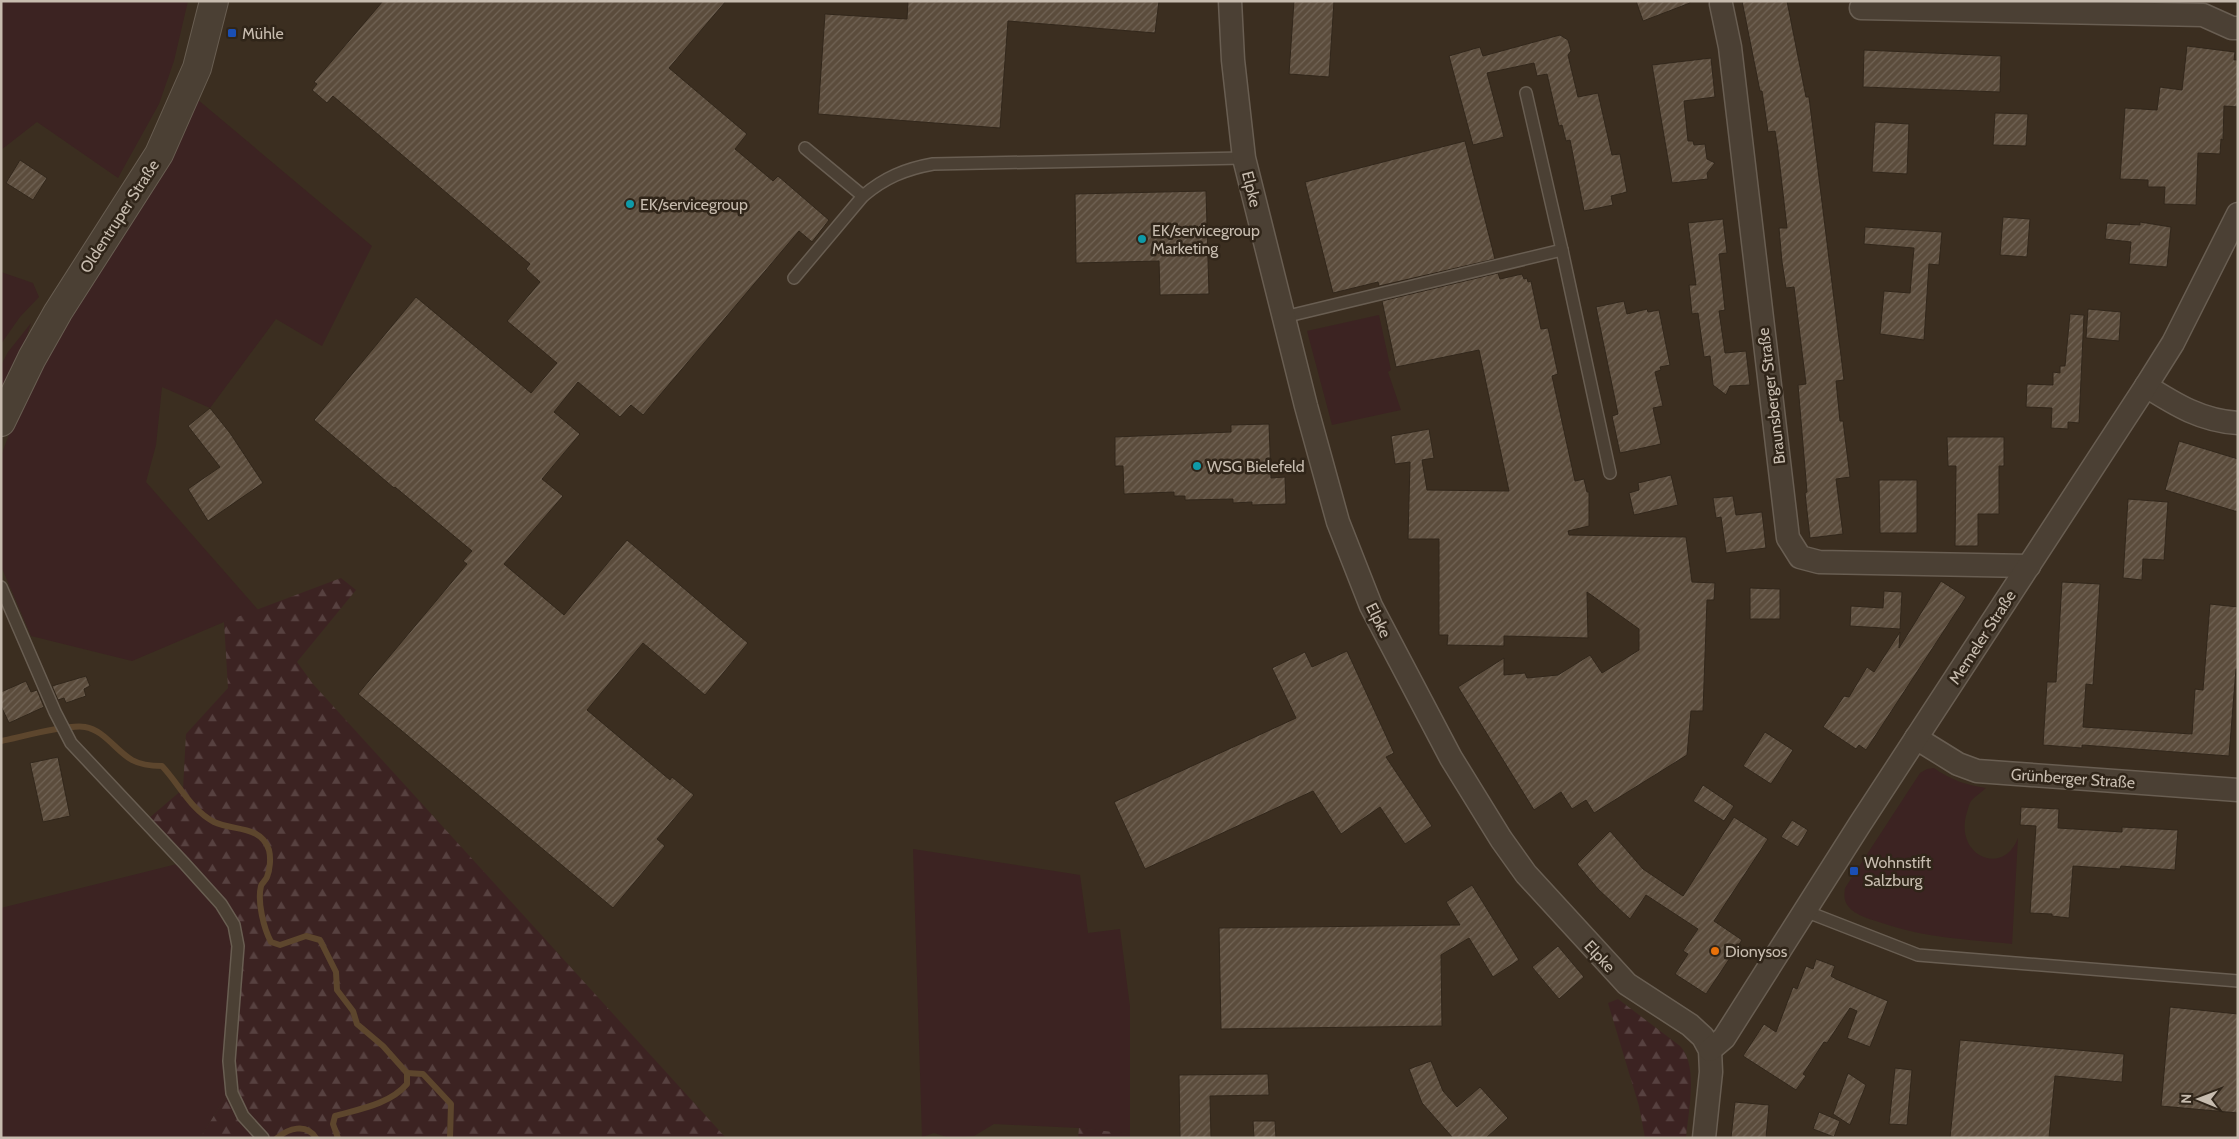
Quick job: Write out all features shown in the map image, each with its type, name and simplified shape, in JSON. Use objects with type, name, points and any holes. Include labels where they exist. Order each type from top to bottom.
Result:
[{"type":"street","name":"Oldentruper Straße","points":[[1,422],[32,358],[58,312],[159,154],[197,68],[214,1]]},
{"type":"street","name":"Elpke","points":[[1230,1],[1233,60],[1244,158],[1306,406],[1338,522],[1371,606],[1451,758],[1505,845],[1526,874],[1554,907],[1627,984],[1690,1025],[1703,1036],[1710,1050]]},
{"type":"street","name":"Braunsberger Straße","points":[[1721,4],[1730,47],[1788,538],[1800,557],[1819,562],[2029,566]]},
{"type":"street","points":[[1861,8],[1904,5],[2174,7],[2203,15],[2232,28],[2238,28]]},
{"type":"street","name":"Memeler Straße","points":[[1710,1050],[1724,1038],[1916,738],[2146,386],[2173,343],[2238,214]]},
{"type":"street","points":[[2146,386],[2206,419],[2238,423]]},
{"type":"street","name":"Grünberger Straße","points":[[1916,738],[1958,764],[1976,770],[2238,790]]},
{"type":"street","points":[[1704,1138],[1711,1072],[1710,1050]]},
{"type":"lane","points":[[1526,93],[1610,473]]},
{"type":"lane","points":[[805,148],[862,196]]},
{"type":"lane","points":[[794,278],[862,196],[876,184],[912,168],[933,164],[1244,158]]},
{"type":"lane","points":[[1284,317],[1562,250]]},
{"type":"lane","points":[[1,587],[55,712],[71,743],[221,904],[234,925],[238,946],[229,1061],[232,1093],[243,1116],[262,1137]]},
{"type":"lane","points":[[1805,911],[1918,955],[2238,981]]},
{"type":"green space","points":[[1,1],[188,1],[174,61],[159,104],[118,178],[37,122],[1,150]]},
{"type":"green space","points":[[197,99],[372,246],[322,346],[276,319],[210,408],[162,387],[156,445],[146,482],[259,611],[224,622],[132,661],[31,636],[1,566],[1,456],[11,429],[53,344],[166,167],[186,130]]},
{"type":"green space","points":[[1,272],[33,283],[39,297],[20,317],[1,344]]},
{"type":"green space","points":[[1379,315],[1391,370],[1388,372],[1401,410],[1332,425],[1307,331]]},
{"type":"green space","points":[[31,323],[23,348],[1,389],[1,365],[8,352]]},
{"type":"green space","points":[[341,578],[356,590],[297,662],[313,684],[726,1138],[200,1138],[227,1095],[234,1058],[244,942],[239,926],[218,893],[148,819],[183,789],[186,734],[228,688],[224,622]]},
{"type":"green space","points":[[1934,768],[1946,776],[1959,781],[1986,788],[1974,797],[1967,812],[1965,827],[1967,840],[1973,850],[1982,856],[1992,859],[2002,857],[2011,850],[2018,838],[2012,944],[1945,937],[1896,927],[1871,920],[1854,912],[1846,902],[1845,888],[1920,773]]},
{"type":"green space","points":[[913,849],[1080,875],[1088,933],[1120,929],[1130,1007],[1130,1134],[1079,1128],[994,1124],[974,1136],[950,1138],[934,1133],[922,1137]]},
{"type":"green space","points":[[177,864],[215,907],[232,938],[223,1064],[227,1095],[200,1138],[1,1138],[1,908]]},
{"type":"green space","points":[[1618,999],[1680,1046],[1686,1055],[1691,1077],[1691,1090],[1686,1138],[1645,1138],[1639,1106],[1608,1003]]},
{"type":"green space","points":[[1079,1128],[1130,1134],[1130,1138],[1078,1138]]},
{"type":"building","points":[[383,1],[726,1],[669,68],[747,134],[735,149],[773,181],[778,176],[829,220],[812,242],[799,231],[643,415],[631,405],[620,417],[578,382],[554,412],[580,434],[542,479],[563,496],[504,564],[564,615],[627,540],[748,643],[705,695],[643,643],[587,710],[670,780],[672,777],[694,795],[657,839],[665,846],[613,908],[358,694],[467,564],[463,561],[472,551],[314,420],[416,297],[531,393],[557,363],[507,321],[540,282],[526,269],[530,264],[333,96],[327,103],[312,90],[317,84],[314,82]]},
{"type":"building","points":[[908,1],[1159,1],[1155,33],[1008,21],[1000,128],[818,114],[825,14],[907,19]]},
{"type":"building","points":[[1294,1],[1334,1],[1329,77],[1289,74]]},
{"type":"building","points":[[1636,1],[1690,1],[1690,3],[1643,21]]},
{"type":"building","points":[[1742,1],[1787,1],[1806,97],[1809,97],[1844,380],[1836,381],[1840,421],[1843,421],[1850,477],[1836,479],[1843,534],[1810,538],[1798,385],[1806,384],[1794,287],[1786,288],[1782,262],[1779,228],[1787,228],[1778,150],[1775,131],[1768,132],[1762,91],[1760,91]]},
{"type":"building","points":[[1560,35],[1568,40],[1571,51],[1568,55],[1578,97],[1598,93],[1612,155],[1620,154],[1627,192],[1611,196],[1613,205],[1584,211],[1570,140],[1566,141],[1562,125],[1559,126],[1547,74],[1537,76],[1534,63],[1487,73],[1504,137],[1473,145],[1449,56],[1480,47],[1483,56]]},
{"type":"building","points":[[2187,46],[2235,52],[2234,60],[2238,60],[2238,107],[2224,106],[2223,140],[2221,139],[2220,154],[2198,153],[2196,205],[2164,204],[2165,187],[2148,187],[2148,180],[2120,179],[2125,108],[2157,110],[2160,87],[2182,90]]},
{"type":"building","points":[[1864,50],[2001,56],[2000,92],[1863,87]]},
{"type":"building","points":[[1711,58],[1715,97],[1684,101],[1688,141],[1693,141],[1694,145],[1705,144],[1707,159],[1715,163],[1707,173],[1708,179],[1672,183],[1652,65]]},
{"type":"building","points":[[1995,113],[2028,114],[2026,146],[1993,145]]},
{"type":"building","points":[[1875,122],[1909,124],[1907,174],[1872,172]]},
{"type":"building","points":[[1465,141],[1495,259],[1379,286],[1378,282],[1333,293],[1305,182]]},
{"type":"building","points":[[20,160],[47,178],[33,200],[6,183]]},
{"type":"building","name":"EK/servicegroup Marketing","points":[[1206,191],[1209,294],[1160,295],[1159,261],[1076,263],[1075,194]]},
{"type":"building","points":[[2003,217],[2030,219],[2027,257],[2000,255]]},
{"type":"building","points":[[1723,219],[1727,253],[1719,254],[1725,310],[1719,311],[1725,353],[1746,351],[1750,385],[1730,386],[1726,395],[1713,385],[1710,356],[1704,357],[1698,313],[1692,314],[1689,285],[1696,285],[1688,223]]},
{"type":"building","points":[[2140,222],[2171,227],[2167,267],[2129,264],[2131,242],[2105,239],[2107,223],[2140,225]]},
{"type":"building","points":[[1865,227],[1942,232],[1939,265],[1929,264],[1924,340],[1880,334],[1884,291],[1910,293],[1914,248],[1864,244]]},
{"type":"building","points":[[1498,273],[1500,279],[1522,274],[1524,279],[1527,278],[1528,282],[1531,281],[1541,329],[1548,328],[1558,374],[1552,376],[1575,481],[1584,479],[1587,492],[1589,492],[1589,526],[1568,531],[1569,535],[1686,537],[1692,582],[1715,583],[1714,600],[1707,600],[1703,711],[1691,711],[1687,755],[1594,813],[1586,800],[1572,809],[1561,792],[1534,810],[1458,687],[1504,658],[1504,675],[1525,673],[1527,678],[1558,675],[1590,655],[1602,673],[1639,650],[1639,629],[1587,592],[1588,638],[1504,636],[1504,646],[1447,645],[1448,635],[1439,635],[1439,539],[1408,539],[1410,462],[1395,464],[1391,436],[1429,429],[1434,458],[1422,460],[1427,490],[1509,491],[1479,350],[1396,367],[1382,301]]},
{"type":"building","points":[[1624,301],[1627,314],[1647,309],[1648,312],[1659,310],[1670,365],[1660,367],[1661,370],[1655,372],[1663,406],[1653,408],[1661,444],[1620,453],[1612,416],[1618,414],[1596,307]]},
{"type":"building","points":[[2088,309],[2121,312],[2119,341],[2086,338]]},
{"type":"building","points":[[2070,314],[2084,315],[2079,423],[2068,422],[2068,429],[2051,428],[2052,408],[2026,407],[2027,384],[2053,385],[2053,372],[2060,373],[2060,366],[2065,366]]},
{"type":"building","points":[[210,408],[230,433],[263,483],[208,521],[188,489],[220,467],[188,426]]},
{"type":"building","name":"WSG Bielefeld","points":[[1269,424],[1271,478],[1285,477],[1286,504],[1252,505],[1252,502],[1233,503],[1233,499],[1185,500],[1185,496],[1174,496],[1174,492],[1124,494],[1123,466],[1115,466],[1115,437],[1231,432],[1231,425]]},
{"type":"building","points":[[1947,437],[2004,437],[2004,466],[1999,466],[1999,514],[1978,514],[1978,546],[1955,546],[1956,466],[1948,466]]},
{"type":"building","points":[[2179,441],[2238,459],[2238,512],[2165,490]]},
{"type":"building","points":[[1671,475],[1678,505],[1634,515],[1629,493],[1639,490],[1638,483]]},
{"type":"building","points":[[1879,480],[1917,480],[1917,533],[1880,533]]},
{"type":"building","points":[[1733,496],[1736,515],[1762,512],[1766,548],[1726,553],[1721,517],[1716,518],[1713,498]]},
{"type":"building","points":[[2128,499],[2168,502],[2164,560],[2143,559],[2142,580],[2123,578]]},
{"type":"building","points":[[1941,581],[1966,597],[1866,750],[1859,745],[1856,749],[1823,727],[1844,696],[1849,697],[1867,667],[1874,672],[1900,632],[1899,648]]},
{"type":"building","points":[[2062,582],[2100,584],[2093,685],[2086,684],[2083,727],[2192,734],[2195,689],[2203,690],[2210,604],[2238,607],[2238,669],[2236,669],[2229,756],[2082,745],[2082,748],[2043,745],[2047,682],[2056,682]]},
{"type":"building","points":[[1750,588],[1780,589],[1780,619],[1750,619]]},
{"type":"building","points":[[1884,591],[1902,592],[1900,629],[1850,626],[1851,606],[1883,608]]},
{"type":"building","points":[[1347,651],[1394,753],[1386,757],[1432,826],[1405,844],[1380,807],[1341,834],[1313,791],[1145,869],[1114,802],[1296,718],[1272,668],[1305,652],[1312,667]]},
{"type":"building","points":[[86,676],[90,686],[84,689],[86,696],[66,703],[64,698],[58,700],[52,686]]},
{"type":"building","points":[[26,681],[31,692],[37,690],[44,707],[9,723],[1,706],[1,692]]},
{"type":"building","points":[[1765,732],[1793,750],[1771,784],[1743,766]]},
{"type":"building","points":[[58,757],[70,816],[43,822],[30,763]]},
{"type":"building","points":[[1703,785],[1734,806],[1724,821],[1693,801]]},
{"type":"building","points":[[2021,807],[2059,809],[2058,828],[2122,832],[2122,827],[2178,830],[2175,870],[2121,866],[2120,869],[2073,866],[2069,918],[2052,916],[2052,914],[2030,913],[2036,826],[2020,825]]},
{"type":"building","points":[[1734,817],[1768,839],[1714,921],[1742,940],[1706,994],[1675,974],[1688,954],[1683,951],[1698,929],[1646,895],[1630,919],[1598,889],[1577,864],[1610,831],[1643,869],[1683,896]]},
{"type":"building","points":[[1792,820],[1808,830],[1798,847],[1781,837]]},
{"type":"building","points":[[1472,885],[1519,960],[1493,977],[1469,938],[1441,955],[1442,1026],[1221,1029],[1219,928],[1460,925],[1446,902]]},
{"type":"building","points":[[1558,946],[1584,977],[1559,999],[1532,967]]},
{"type":"building","points":[[1816,959],[1835,966],[1831,976],[1836,979],[1888,1001],[1870,1047],[1847,1038],[1857,1011],[1850,1008],[1827,1043],[1824,1042],[1803,1074],[1806,1076],[1796,1090],[1743,1056],[1764,1024],[1776,1032],[1793,987],[1797,989],[1806,966],[1813,969]]},
{"type":"building","points":[[2170,1007],[2238,1014],[2238,1113],[2161,1106]]},
{"type":"building","points":[[1960,1040],[2124,1054],[2122,1082],[2055,1076],[2049,1138],[1950,1138]]},
{"type":"building","points":[[1431,1061],[1443,1091],[1457,1107],[1480,1087],[1508,1118],[1486,1138],[1453,1138],[1422,1103],[1409,1069]]},
{"type":"building","points":[[1895,1068],[1912,1070],[1907,1125],[1889,1124]]},
{"type":"building","points":[[1848,1073],[1866,1085],[1850,1125],[1833,1114]]},
{"type":"building","points":[[1268,1074],[1269,1095],[1210,1096],[1211,1138],[1180,1138],[1179,1075]]},
{"type":"building","points":[[1735,1102],[1769,1105],[1766,1138],[1731,1138]]},
{"type":"building","points":[[1819,1112],[1840,1121],[1834,1137],[1813,1129]]},
{"type":"building","points":[[1253,1121],[1275,1121],[1276,1138],[1254,1138]]},
{"type":"waterway","points":[[1,741],[68,727],[92,729],[104,736],[132,760],[143,764],[162,766],[192,804],[206,817],[221,825],[246,830],[260,836],[270,853],[269,871],[261,886],[260,900],[264,923],[271,942],[280,945],[306,936],[320,940],[336,972],[337,990],[353,1011],[357,1024],[383,1046],[407,1073]]},
{"type":"waterway","points":[[407,1073],[423,1074],[451,1104],[450,1138]]},
{"type":"waterway","points":[[338,1138],[333,1124],[335,1116],[374,1105],[392,1096],[407,1084],[407,1073]]},
{"type":"waterway","points":[[277,1138],[286,1132],[297,1129],[307,1130],[316,1138]]},
{"type":"place","name":"Mühle","points":[[232,33]]},
{"type":"place","name":"EK/servicegroup","points":[[630,204]]},
{"type":"place","name":"EK/servicegroup Marketing","points":[[1142,239]]},
{"type":"place","name":"WSG Bielefeld","points":[[1197,466]]},
{"type":"place","name":"Wohnstift Salzburg","points":[[1854,871]]},
{"type":"place","name":"Dionysos","points":[[1715,951]]}]
